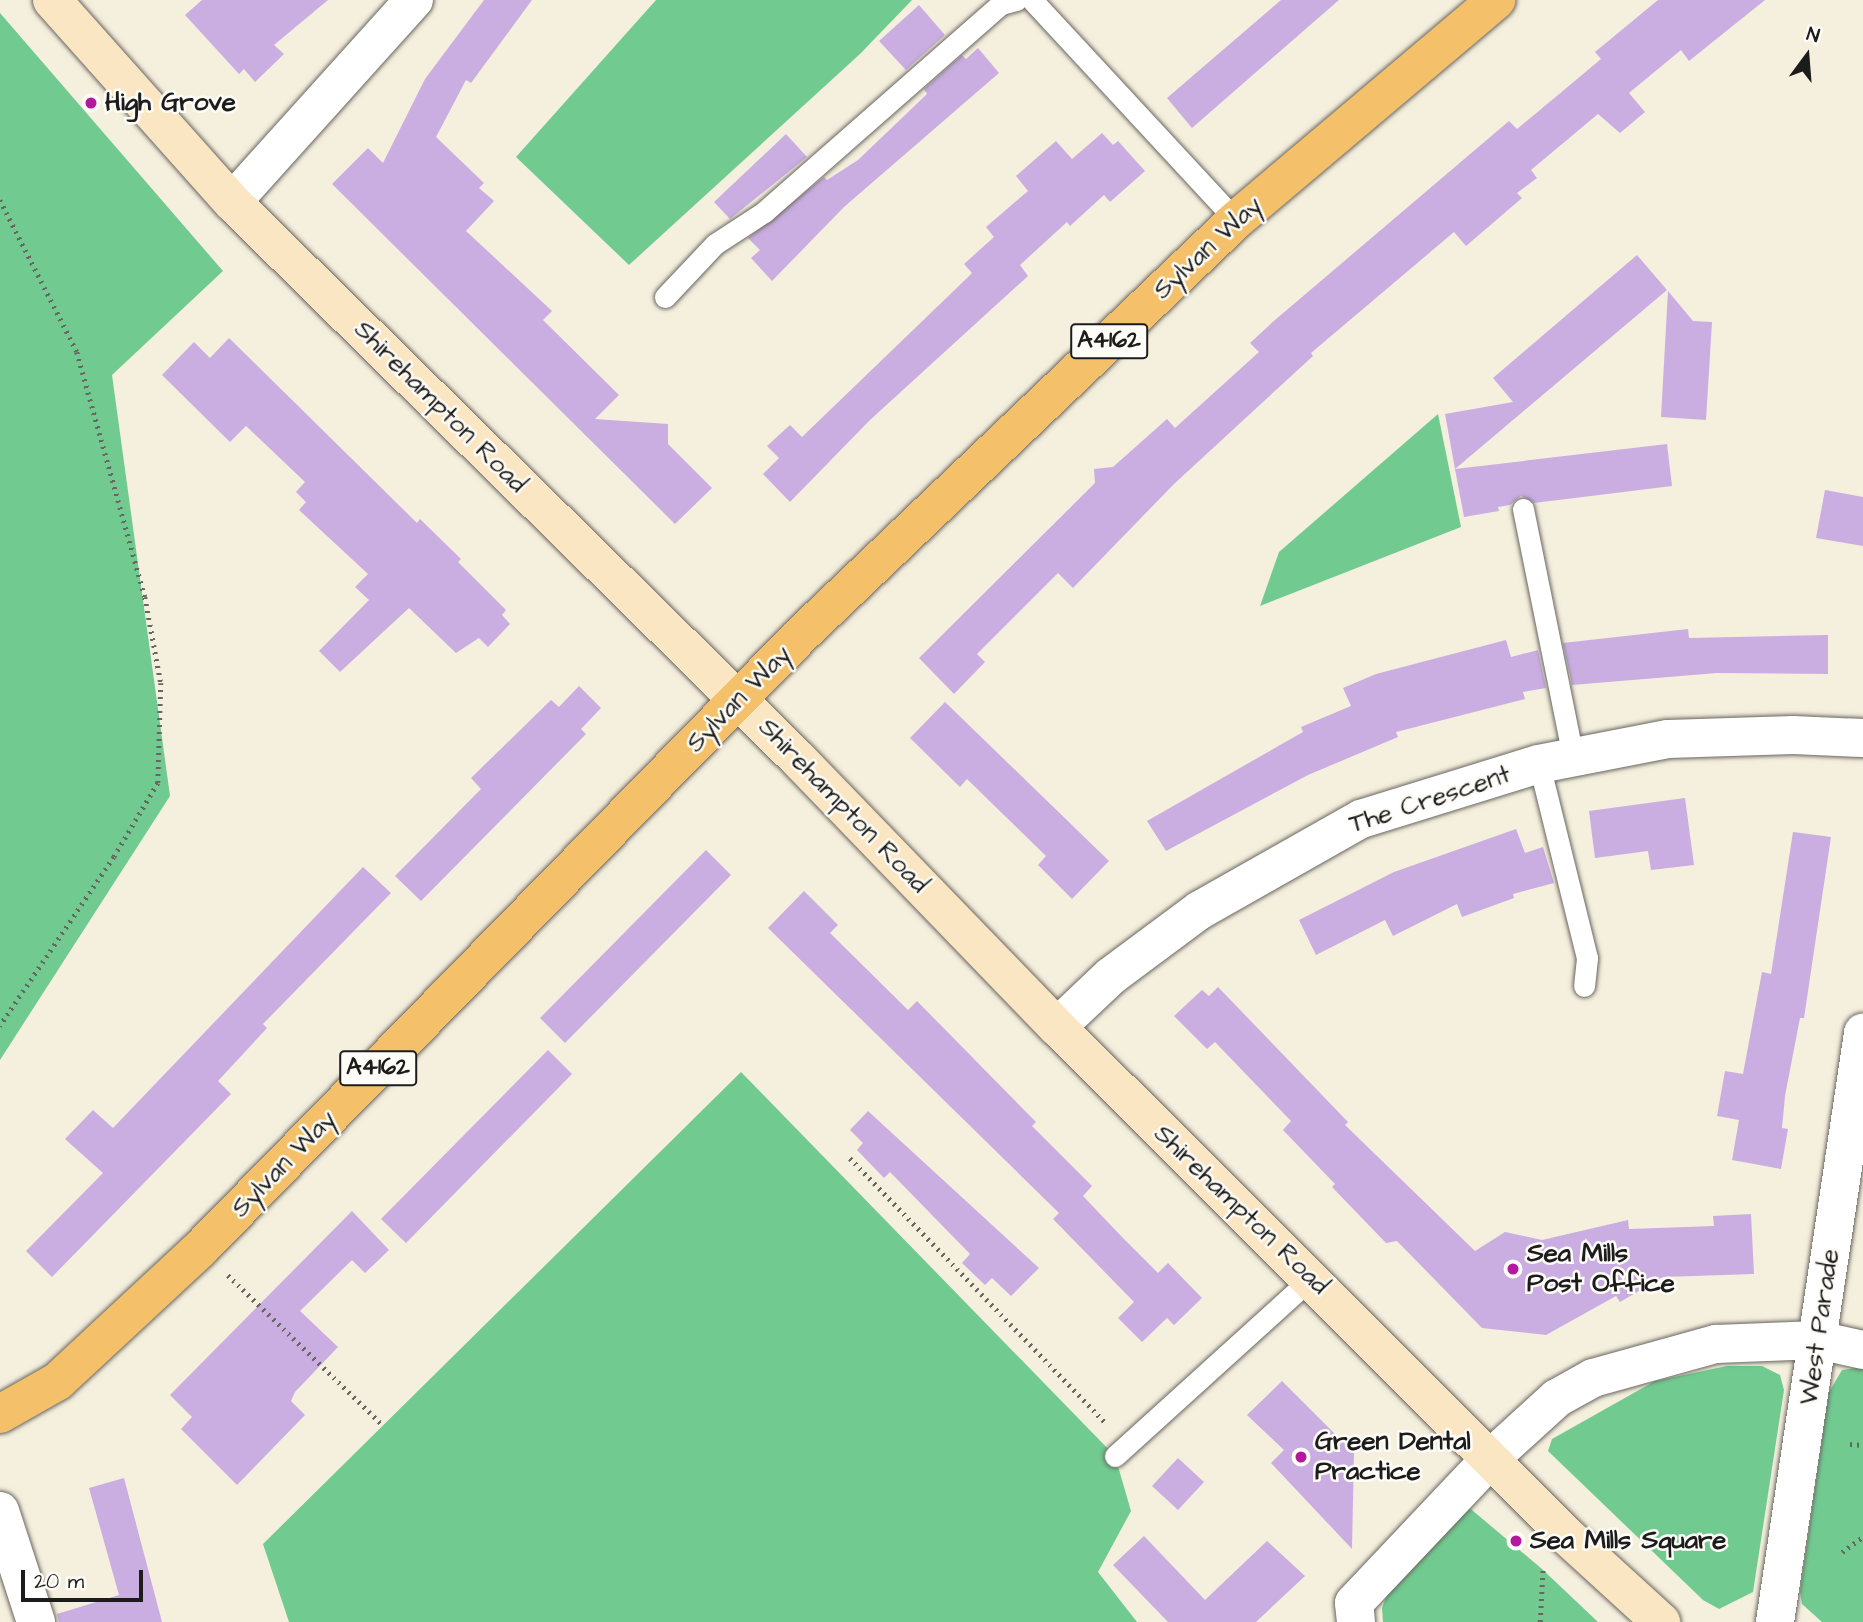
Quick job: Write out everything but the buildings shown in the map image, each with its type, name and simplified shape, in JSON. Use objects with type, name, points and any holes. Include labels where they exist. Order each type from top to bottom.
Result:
[{"type":"main road","name":"Shirehampton Road","points":[[52,0],[232,202],[738,700],[1056,1027],[1311,1278],[1569,1538],[1661,1622]]},
{"type":"main road","name":"Sylvan Way","points":[[0,1414],[58,1381],[200,1249],[738,700],[1236,220],[1496,0]]},
{"type":"street","points":[[232,202],[414,0]]},
{"type":"street","name":"The Crescent","points":[[1056,1027],[1111,976],[1200,910],[1277,863],[1361,819],[1556,761],[1668,739],[1793,735],[1863,738]]},
{"type":"street","name":"West Parade","points":[[1776,1622],[1863,1033]]},
{"type":"street","points":[[1356,1622],[1354,1603],[1491,1458],[1557,1398],[1593,1378],[1716,1344],[1818,1340],[1863,1350]]},
{"type":"street","points":[[0,1511],[36,1622]]},
{"type":"lane","points":[[665,297],[715,244],[764,212],[1001,4],[1016,0]]},
{"type":"lane","points":[[1032,0],[1236,220]]},
{"type":"lane","points":[[1524,509],[1556,761],[1587,958],[1584,986]]},
{"type":"lane","points":[[1121,1451],[1311,1278]]},
{"type":"path","points":[[0,200],[76,352],[145,597],[161,683],[158,783],[114,857],[0,1026]]},
{"type":"path","points":[[850,1158],[1121,1451]]},
{"type":"path","points":[[200,1249],[383,1425]]},
{"type":"path","points":[[1850,1444],[1863,1446]]},
{"type":"path","points":[[1842,1552],[1863,1537]]},
{"type":"green space","points":[[656,0],[912,0],[860,54],[629,265],[516,157]]},
{"type":"green space","points":[[0,13],[223,271],[112,375],[170,796],[0,1060]]},
{"type":"green space","points":[[1438,414],[1461,527],[1260,606],[1279,552]]},
{"type":"green space","points":[[741,1072],[1115,1456],[1131,1511],[1098,1572],[1137,1622],[289,1622],[263,1544]]},
{"type":"green space","points":[[1727,1366],[1762,1366],[1780,1375],[1784,1390],[1753,1592],[1719,1609],[1703,1600],[1548,1451],[1552,1439],[1655,1381]]},
{"type":"green space","points":[[1863,1367],[1863,1622],[1822,1622],[1802,1604],[1800,1592],[1829,1392],[1842,1370]]},
{"type":"green space","points":[[1466,1505],[1542,1569],[1598,1622],[1383,1622],[1382,1608],[1391,1583]]},
{"type":"place","name":"High Grove","points":[[91,103]]},
{"type":"place","name":"Sea Mills Post Office","points":[[1513,1269]]},
{"type":"place","name":"Green Dental Practice","points":[[1301,1457]]},
{"type":"place","name":"Sea Mills Square","points":[[1516,1541]]}]
